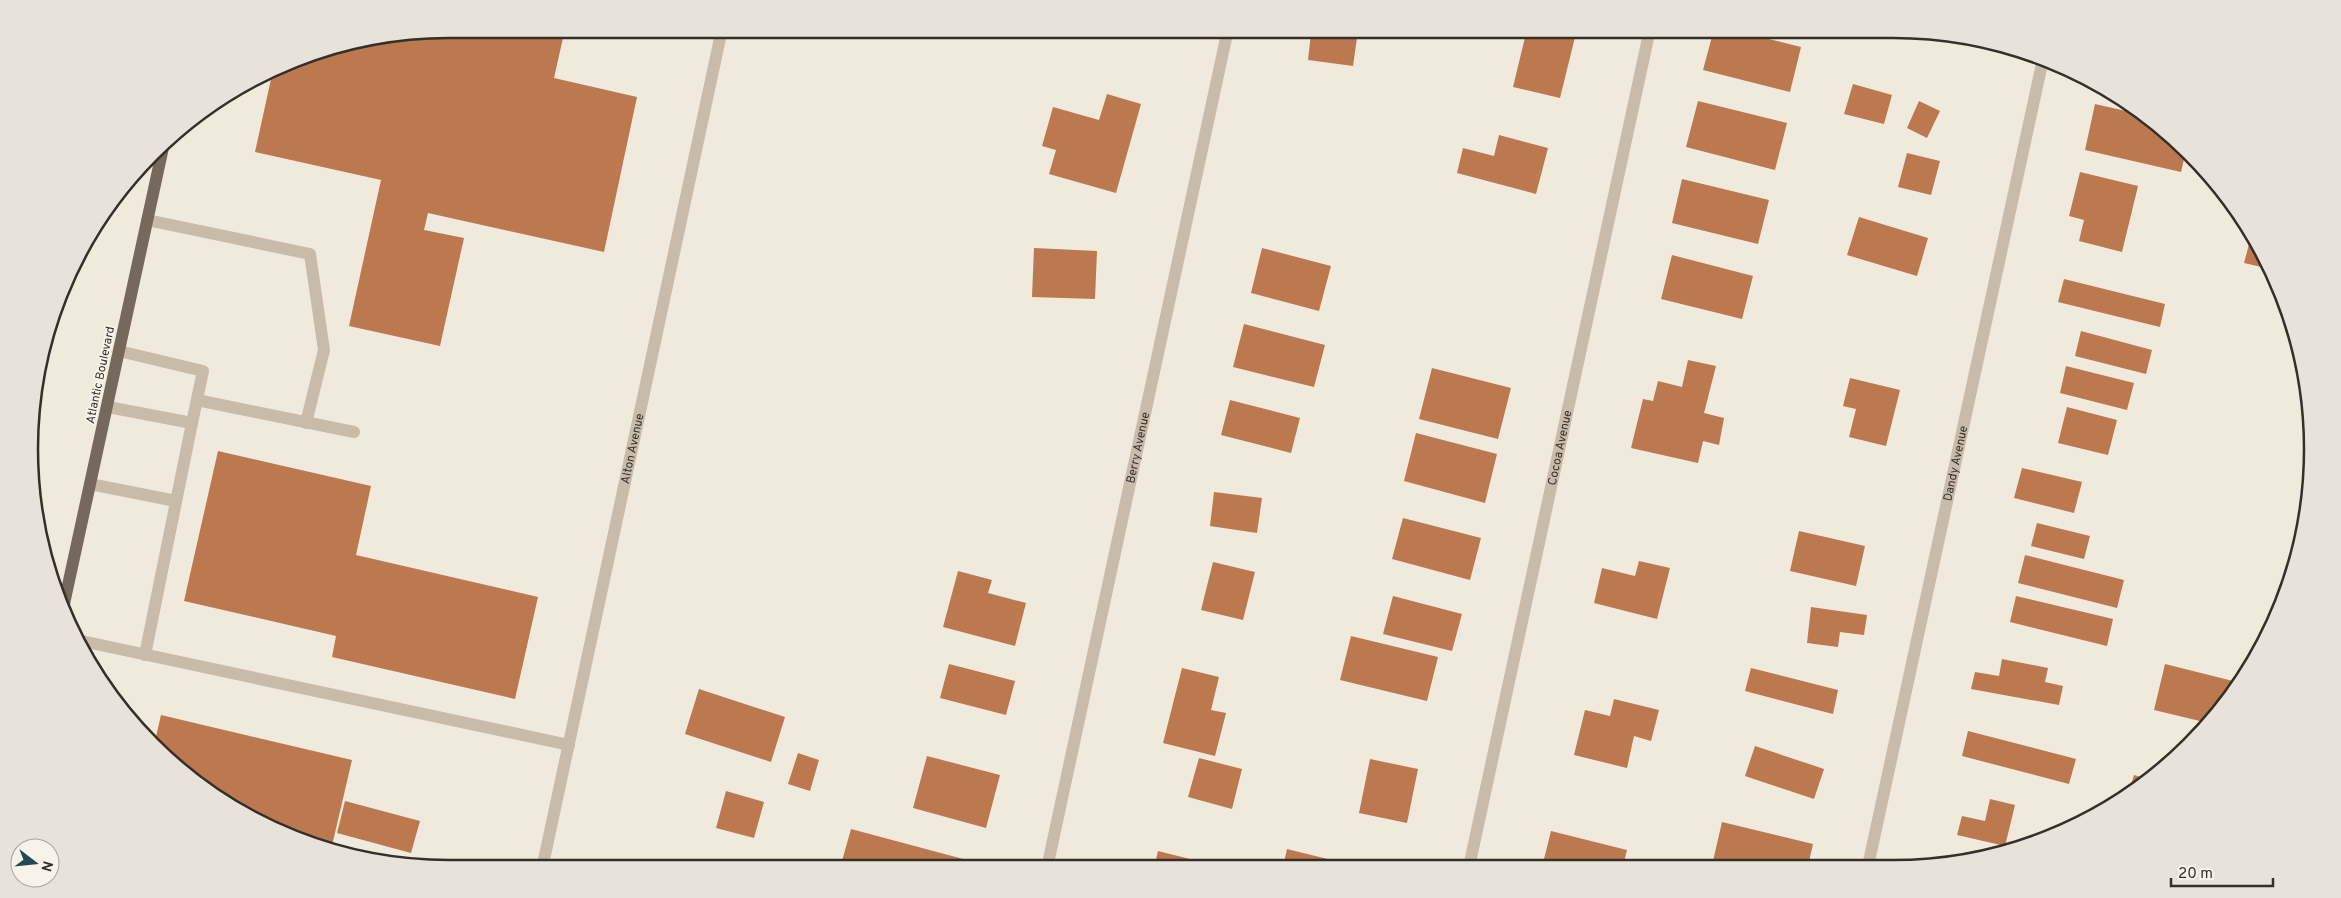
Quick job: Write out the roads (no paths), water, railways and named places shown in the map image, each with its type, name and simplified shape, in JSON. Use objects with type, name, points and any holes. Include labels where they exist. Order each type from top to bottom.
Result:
[{"type":"main road","name":"Atlantic Boulevard","points":[[65,597],[161,155]]},
{"type":"street","name":"Alton Avenue","points":[[544,860],[720,38]]},
{"type":"street","name":"Berry Avenue","points":[[1050,860],[1226,38]]},
{"type":"street","name":"Cocoa Avenue","points":[[1471,860],[1648,38]]},
{"type":"street","name":"Dandy Avenue","points":[[1869,860],[2041,66]]},
{"type":"street","points":[[147,220],[310,254],[324,350],[306,423]]},
{"type":"street","points":[[119,351],[203,370],[145,655]]},
{"type":"street","points":[[197,400],[354,432]]},
{"type":"street","points":[[108,407],[192,423]]},
{"type":"street","points":[[90,484],[176,501]]},
{"type":"street","points":[[86,642],[569,745]]}]
